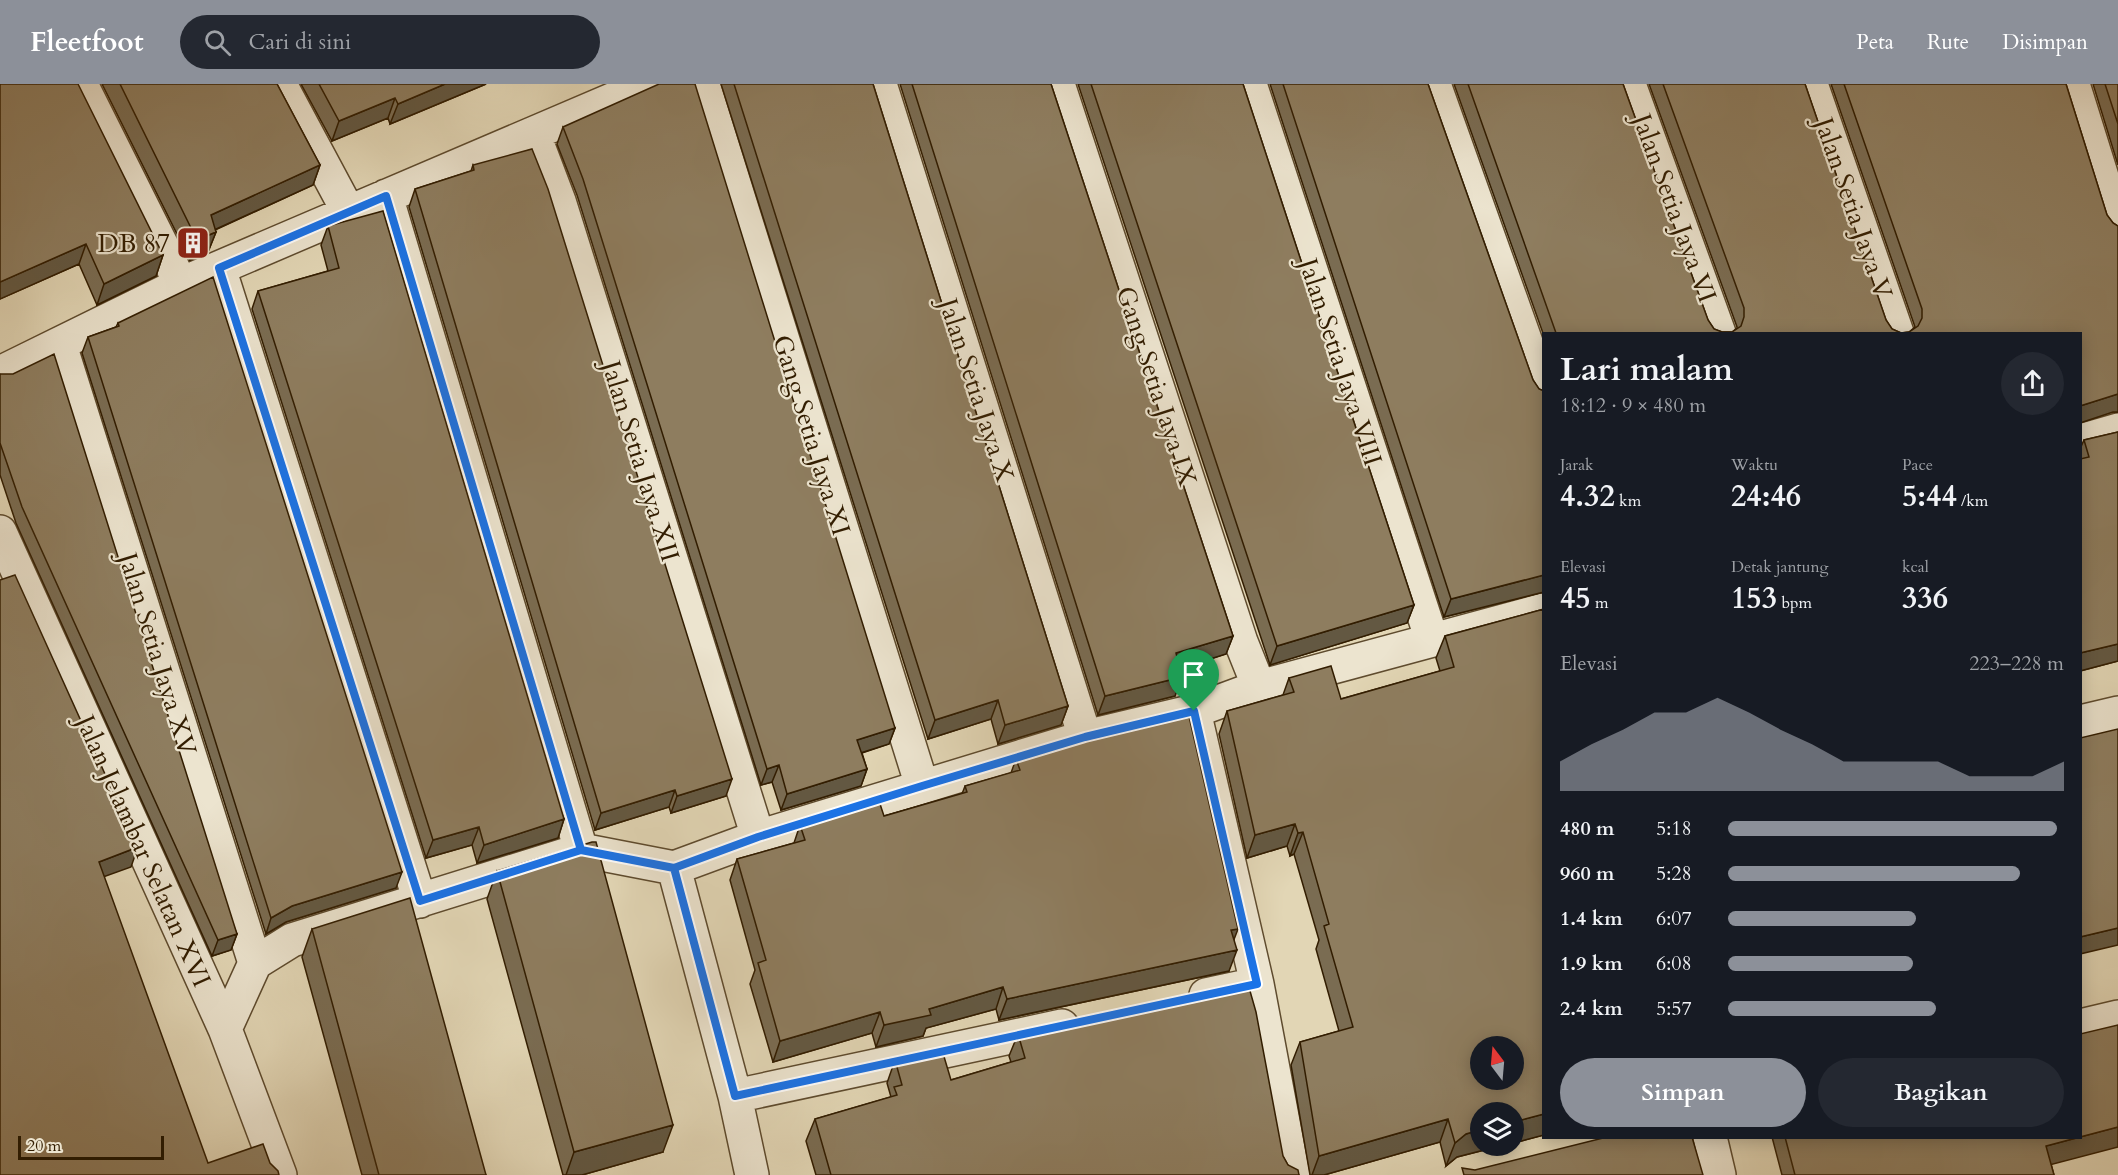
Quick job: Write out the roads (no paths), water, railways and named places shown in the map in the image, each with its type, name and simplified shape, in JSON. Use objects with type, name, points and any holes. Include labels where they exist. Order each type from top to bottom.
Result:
[{"type":"street","points":[[81,84],[181,284]]},
{"type":"street","points":[[280,84],[349,213]]},
{"type":"street","points":[[0,373],[181,284],[649,84]]},
{"type":"street","name":"Gang Setia Jaya XI","points":[[703,84],[922,786]]},
{"type":"street","name":"Jalan Setia Jaya X","points":[[880,84],[1085,737]]},
{"type":"street","name":"Gang Setia Jaya IX","points":[[1058,84],[1241,642],[1259,687]]},
{"type":"street","name":"Jalan Setia Jaya VIII","points":[[1250,84],[1432,640]]},
{"type":"street","points":[[1434,84],[1542,387]]},
{"type":"street","name":"Jalan Setia Jaya VI","points":[[1629,84],[1719,332]]},
{"type":"street","name":"Jalan Setia Jaya V","points":[[1811,84],[1897,332]]},
{"type":"street","points":[[2073,84],[2118,228]]},
{"type":"street","name":"Jalan Setia Jaya XII","points":[[534,135],[559,201],[758,837]]},
{"type":"street","points":[[386,196],[581,850]]},
{"type":"street","points":[[219,268],[420,901]]},
{"type":"street","name":"Jalan Setia Jaya XV","points":[[60,345],[255,963]]},
{"type":"street","points":[[2082,440],[2118,430]]},
{"type":"street","name":"Jalan Jelambar Selatan XVI","points":[[0,532],[225,1029],[280,1175]]},
{"type":"street","points":[[225,1029],[255,963],[292,940],[581,850],[674,868],[758,837],[1085,737],[1194,711],[1259,687],[1542,611]]},
{"type":"street","points":[[1194,711],[1257,984],[1293,1175]]},
{"type":"street","points":[[2082,722],[2118,713]]},
{"type":"street","points":[[674,868],[735,1096],[753,1175]]},
{"type":"street","points":[[1177,1001],[1257,984]]},
{"type":"street","points":[[2082,1026],[2118,1017]]},
{"type":"street","points":[[735,1096],[1096,1018]]},
{"type":"street","points":[[1710,1139],[1719,1175]]},
{"type":"place","name":"DB 87","points":[[193,243]]}]
